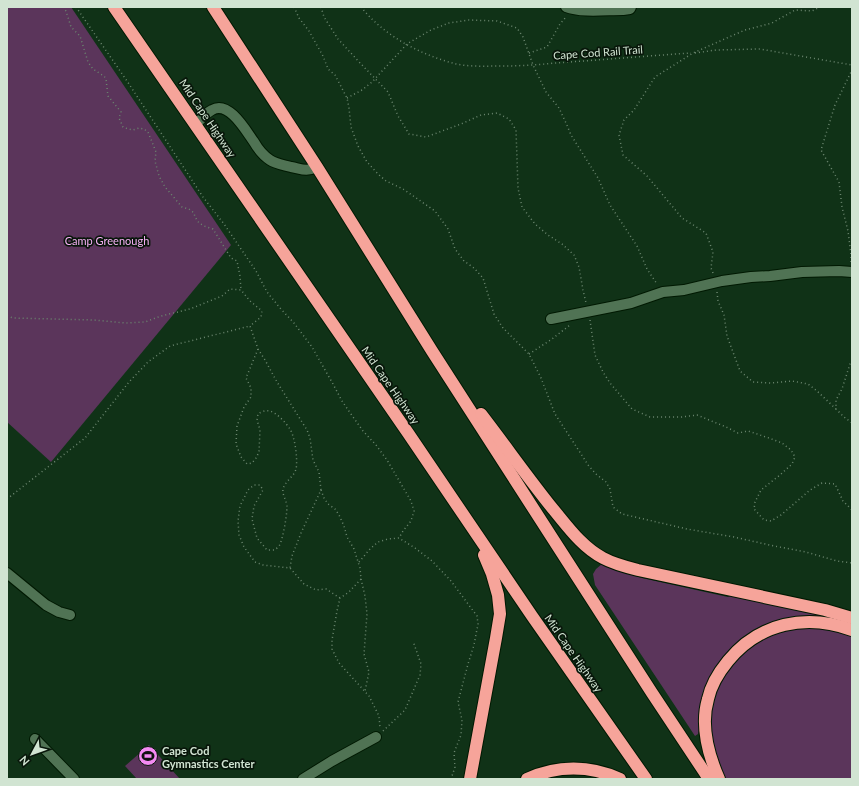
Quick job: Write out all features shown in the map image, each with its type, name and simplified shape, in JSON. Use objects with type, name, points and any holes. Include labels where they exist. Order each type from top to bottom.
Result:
[{"type":"highway","name":"Mid Cape Highway","points":[[114,7],[646,779]]},
{"type":"highway","points":[[213,7],[317,167],[432,351],[709,779]]},
{"type":"highway","points":[[432,351],[498,435],[530,480],[574,534],[587,547],[602,558],[612,563],[638,570],[825,610],[852,618]]},
{"type":"highway","points":[[470,779],[500,614],[500,604],[496,585],[474,530]]},
{"type":"highway","points":[[719,779],[707,744],[705,732],[706,710],[711,688],[723,666],[731,657],[748,641],[757,635],[781,626],[817,622],[840,626],[852,630]]},
{"type":"highway","points":[[527,779],[557,770],[578,768],[590,769],[612,775],[620,779]]},
{"type":"street","points":[[569,8],[581,10],[623,10],[630,9],[631,7]]},
{"type":"street","points":[[196,124],[212,109],[224,108],[241,124],[259,149],[271,160],[278,164],[304,170],[310,170],[317,167]]},
{"type":"street","points":[[551,319],[631,303],[663,292],[684,290],[751,276],[770,276],[802,272],[852,272]]},
{"type":"street","points":[[7,573],[46,605],[59,612],[70,615]]},
{"type":"street","points":[[303,779],[379,735]]},
{"type":"street","points":[[35,739],[74,779]]},
{"type":"path","points":[[7,499],[85,438],[129,382],[148,362],[170,346],[250,326],[261,317],[262,311],[250,301],[241,290],[237,261],[231,258],[213,229],[199,223],[194,213],[182,207],[165,187],[159,176],[155,161],[156,152],[148,132],[139,128],[133,130],[123,127],[119,118],[120,112],[108,96],[106,79],[93,69],[88,62],[80,36],[71,26],[63,7]]},
{"type":"path","points":[[76,7],[127,81],[202,197],[224,224],[256,271],[267,292],[294,323],[312,347],[342,401],[353,417],[388,460],[411,501],[414,511],[411,521],[399,538]]},
{"type":"path","points":[[294,7],[299,18],[323,56],[328,69],[335,75],[347,98],[351,127],[358,146],[367,162],[386,181],[403,189],[435,211],[448,229],[455,249],[464,261],[474,268],[483,278],[494,314],[503,328],[528,354],[541,378],[556,414],[588,465],[606,482],[610,489],[613,507],[622,514],[852,563]]},
{"type":"path","points":[[322,7],[324,17],[338,38],[388,92],[398,116],[409,134],[426,137],[481,115],[497,113],[509,119],[516,130],[518,188],[522,207],[535,224],[574,255],[579,267],[589,312],[596,355],[603,372],[610,383],[632,409],[650,417],[697,416],[738,433],[748,431],[770,438],[782,443],[791,450],[794,457],[792,464],[761,490],[756,502],[754,509],[764,520],[771,521],[782,515],[810,490],[822,483],[835,484],[843,501],[852,510]]},
{"type":"path","name":"Cape Cod Rail Trail","points":[[361,7],[390,35],[437,58],[457,64],[476,67],[533,65],[716,50],[760,49],[852,65]]},
{"type":"path","points":[[820,7],[812,11],[795,10],[772,23],[745,30],[693,53],[655,77],[634,110],[624,120],[619,135],[623,155],[647,176],[682,218],[706,233],[713,252],[711,268],[716,283],[718,301],[724,315],[728,336],[740,371],[753,382],[771,383],[792,381],[808,384],[852,423]]},
{"type":"path","points":[[529,53],[547,47],[569,8]]},
{"type":"path","points":[[347,98],[362,90],[412,41],[449,22],[469,20],[497,21],[517,28],[523,37],[533,65],[546,92],[559,108],[571,135],[598,178],[610,205],[637,246],[647,269],[663,292]]},
{"type":"path","points":[[852,70],[835,105],[821,150],[839,182],[842,207],[848,231],[852,272]]},
{"type":"path","points":[[7,316],[13,318],[94,320],[125,323],[145,322],[161,316],[190,309],[222,296],[230,289],[241,290]]},
{"type":"path","points":[[528,354],[552,339],[570,325]]},
{"type":"path","points":[[250,326],[258,349],[307,430],[310,438],[313,460],[318,472],[324,498],[339,515],[347,537],[359,562],[367,614],[364,654],[369,672],[365,692]]},
{"type":"path","points":[[258,349],[246,378],[251,388],[251,396],[244,407],[237,426],[236,444],[241,456],[247,464],[252,463],[259,452],[260,430],[257,420],[258,414],[264,411],[270,411],[281,418],[291,430],[297,463],[295,471],[292,477],[285,483],[283,491],[287,506],[280,545],[274,550],[267,550],[257,538],[252,519],[254,506],[264,490],[260,485],[254,485],[248,490],[240,506],[238,521],[240,535],[244,547],[255,562],[262,565],[290,568],[304,584],[316,590],[326,588],[340,598]]},
{"type":"path","points":[[836,409],[836,400],[842,389],[852,360]]},
{"type":"path","points":[[290,568],[292,556],[322,490]]},
{"type":"path","points":[[359,562],[378,542],[399,538],[432,561],[465,598],[477,616],[478,624],[474,645],[458,702],[462,720],[461,736],[454,754],[455,767],[451,779]]},
{"type":"path","points":[[361,579],[349,592],[340,598],[332,649],[339,663],[369,696],[379,716],[379,735]]},
{"type":"path","points":[[379,735],[405,710],[420,675],[421,664],[413,641]]},
{"type":"green space","name":"Camp Greenough","points":[[7,7],[71,7],[231,245],[51,462],[7,422]]},
{"type":"green space","points":[[602,564],[612,569],[642,578],[728,597],[730,596],[844,619],[758,629],[742,639],[729,650],[708,682],[700,705],[699,731],[695,736],[595,585],[593,574]]},
{"type":"green space","points":[[819,627],[852,635],[852,779],[724,779],[714,748],[711,727],[712,711],[716,694],[722,679],[743,653],[756,643],[771,635],[783,631]]},
{"type":"green space","name":"Cape Cod Gymnastics Center","points":[[149,745],[180,779],[137,779],[125,766]]},
{"type":"place","name":"Cape Cod Gymnastics Center","points":[[148,756]]}]
